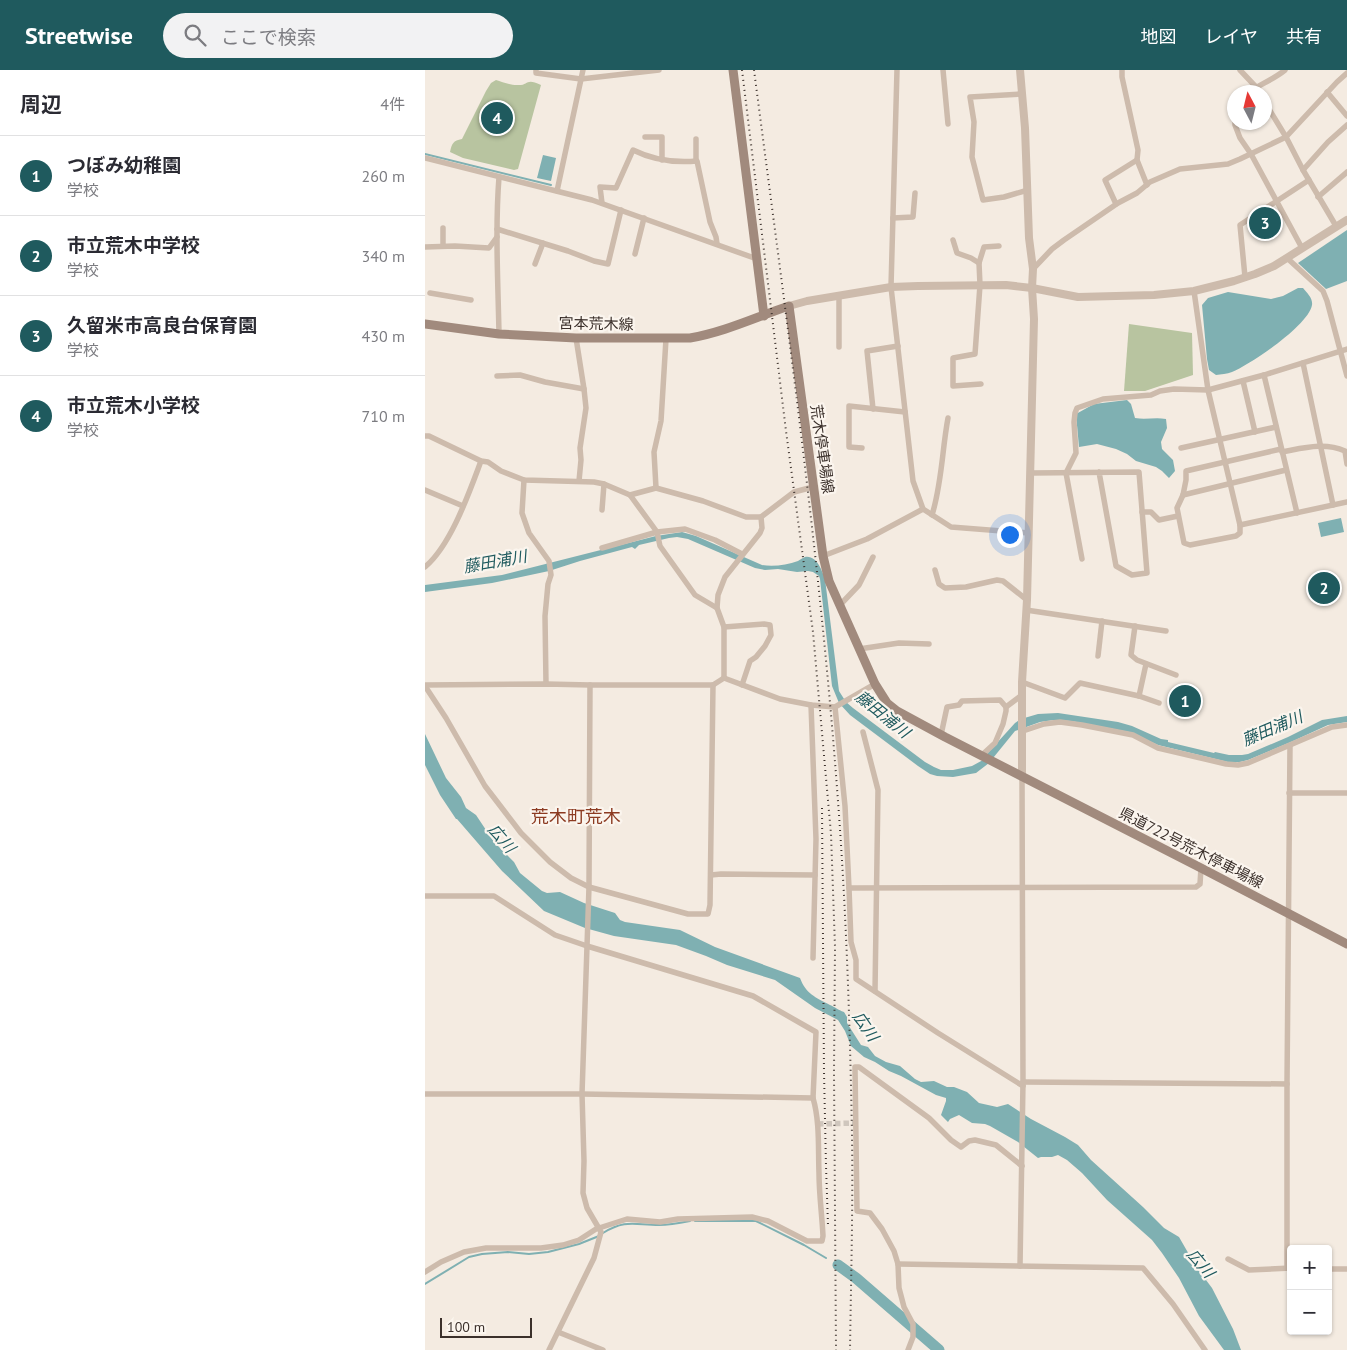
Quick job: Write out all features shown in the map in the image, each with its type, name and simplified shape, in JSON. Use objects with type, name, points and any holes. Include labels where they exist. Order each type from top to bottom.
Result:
[{"type":"main road","points":[[733,70],[764,316],[789,306]]},
{"type":"main road","name":"荒木停車場線","points":[[789,306],[823,556],[829,581],[875,684],[887,703],[897,710],[941,735],[1022,776]]},
{"type":"main road","name":"宮本荒木線","points":[[425,324],[499,334],[576,338],[666,339],[706,335],[764,316]]},
{"type":"main road","name":"県道722号荒木停車場線","points":[[1022,776],[1347,944]]},
{"type":"street","points":[[537,70],[536,73],[581,79],[620,72],[659,70]]},
{"type":"street","points":[[557,191],[583,70]]},
{"type":"street","points":[[897,70],[891,287],[913,481],[923,509],[951,527],[1029,533]]},
{"type":"street","points":[[943,70],[948,124]]},
{"type":"street","points":[[1020,70],[1028,190],[1029,238],[1033,269],[1034,318],[1027,600],[1022,682],[1023,1085],[1020,1266]]},
{"type":"street","points":[[1122,70],[1138,150],[1137,160],[1147,185]]},
{"type":"street","points":[[1240,70],[1254,85]]},
{"type":"street","points":[[1265,85],[1285,70]]},
{"type":"street","points":[[1033,269],[1052,249],[1064,240],[1116,204],[1137,193],[1150,182],[1180,169],[1228,164],[1286,137],[1347,73]]},
{"type":"street","points":[[1327,92],[1347,116]]},
{"type":"street","points":[[1022,94],[970,97],[974,122],[972,157],[983,200],[1004,197],[1028,190]]},
{"type":"street","points":[[1272,113],[1336,226]]},
{"type":"street","points":[[1303,170],[1328,142],[1347,125]]},
{"type":"street","points":[[1237,130],[1302,248]]},
{"type":"street","points":[[645,137],[662,137],[662,160]]},
{"type":"street","points":[[696,139],[696,161],[717,244]]},
{"type":"street","points":[[602,203],[600,186],[616,188],[633,150],[645,156],[662,160],[696,161]]},
{"type":"street","points":[[425,158],[602,203],[757,258]]},
{"type":"street","points":[[1116,204],[1105,180],[1137,160]]},
{"type":"street","points":[[1319,197],[1347,172]]},
{"type":"street","points":[[499,177],[497,202],[499,334]]},
{"type":"street","points":[[1245,277],[1240,225],[1309,180]]},
{"type":"street","points":[[893,218],[913,217],[915,194]]},
{"type":"street","points":[[497,229],[608,264],[621,210]]},
{"type":"street","points":[[635,254],[644,218]]},
{"type":"street","points":[[789,306],[807,301],[891,287],[1006,285],[1078,297],[1154,295],[1194,291],[1245,277],[1274,266],[1347,220]]},
{"type":"street","points":[[443,228],[443,246]]},
{"type":"street","points":[[425,247],[489,248],[497,236]]},
{"type":"street","points":[[953,240],[957,253],[971,258],[979,264]]},
{"type":"street","points":[[535,264],[543,243]]},
{"type":"street","points":[[981,384],[953,386],[953,358],[975,354],[980,286],[979,264],[984,247],[999,246]]},
{"type":"street","points":[[1287,258],[1323,292],[1347,376]]},
{"type":"street","points":[[1194,291],[1208,390],[1225,462],[1229,484],[1240,525],[1240,533],[1236,536],[1189,545],[1184,544],[1177,508],[1183,494],[1186,472],[1225,462],[1282,450],[1320,445],[1337,448],[1345,452],[1347,464]]},
{"type":"street","points":[[430,293],[471,300]]},
{"type":"street","points":[[839,296],[839,348]]},
{"type":"street","points":[[576,338],[586,408],[580,448],[579,481]]},
{"type":"street","points":[[656,488],[655,452],[661,421],[666,339]]},
{"type":"street","points":[[873,409],[867,350],[898,346]]},
{"type":"street","points":[[1082,559],[1066,473],[1076,454],[1074,422],[1077,408],[1103,399],[1151,395],[1160,391],[1174,389],[1208,390],[1264,376],[1347,349]]},
{"type":"street","points":[[1303,362],[1333,505]]},
{"type":"street","points":[[497,376],[520,375],[545,382],[584,388]]},
{"type":"street","points":[[1264,376],[1297,513]]},
{"type":"street","points":[[1243,381],[1255,432]]},
{"type":"street","points":[[862,448],[849,448],[849,406],[905,412]]},
{"type":"street","points":[[932,515],[938,497],[948,418]]},
{"type":"street","points":[[1181,448],[1276,427]]},
{"type":"street","points":[[425,436],[429,436],[481,461],[488,462],[501,472],[524,480],[579,481],[604,484],[630,495],[657,532],[660,546],[695,595],[717,608]]},
{"type":"street","points":[[425,567],[440,551],[463,506],[481,461]]},
{"type":"street","points":[[1183,494],[1287,470]]},
{"type":"street","points":[[1031,473],[1082,472],[1099,472],[1139,472],[1147,573],[1131,575],[1116,566],[1099,472]]},
{"type":"street","points":[[524,480],[522,514],[529,533],[549,561],[551,575],[548,584],[545,616],[546,684]]},
{"type":"street","points":[[602,510],[604,484]]},
{"type":"street","points":[[630,495],[656,488],[703,501],[746,517],[761,517],[794,492],[813,487]]},
{"type":"street","points":[[425,490],[463,506]]},
{"type":"street","points":[[1240,525],[1347,502]]},
{"type":"street","points":[[823,556],[867,539],[923,509]]},
{"type":"street","points":[[1142,512],[1151,512],[1159,520],[1178,516]]},
{"type":"street","points":[[724,678],[724,627],[717,608],[718,595],[725,576],[760,533],[762,528],[761,517]]},
{"type":"street","points":[[601,548],[657,532],[685,530],[715,540],[743,554]]},
{"type":"street","points":[[840,604],[859,585],[873,557]]},
{"type":"street","points":[[935,570],[939,584],[945,588],[966,587],[997,580],[1003,581],[1027,600]]},
{"type":"street","points":[[1026,610],[1166,631]]},
{"type":"street","points":[[1098,656],[1102,621]]},
{"type":"street","points":[[724,627],[770,625],[771,635],[765,646],[750,661],[742,685]]},
{"type":"street","points":[[1135,626],[1131,655],[1137,660],[1175,675]]},
{"type":"street","points":[[859,649],[899,643],[929,644]]},
{"type":"street","points":[[1139,696],[1146,664]]},
{"type":"street","points":[[425,686],[713,684],[724,678],[780,699],[835,707],[875,684]]},
{"type":"street","points":[[1022,682],[1065,698],[1080,683],[1139,696],[1159,703]]},
{"type":"street","points":[[425,686],[446,718],[485,786],[521,833],[550,862],[589,890],[688,914],[708,914],[711,875],[713,684]]},
{"type":"street","points":[[549,1350],[594,1258],[601,1232],[587,1208],[583,1193],[582,1094],[589,890],[590,685]]},
{"type":"street","points":[[1006,707],[1023,695]]},
{"type":"street","points":[[941,735],[947,707],[959,705],[962,700],[1000,700],[1006,707],[1003,724],[995,743],[982,755]]},
{"type":"street","points":[[811,705],[816,839],[813,958]]},
{"type":"street","points":[[835,707],[845,806],[851,942],[856,960],[856,979],[938,1033],[1023,1085],[1287,1084]]},
{"type":"street","points":[[1023,731],[1044,724],[1061,722],[1082,724],[1133,735],[1158,748],[1233,764],[1248,763],[1332,727],[1347,725]]},
{"type":"street","points":[[863,732],[878,790],[875,991]]},
{"type":"street","points":[[1289,1245],[1287,1084],[1290,746]]},
{"type":"street","points":[[1289,793],[1347,793]]},
{"type":"street","points":[[849,888],[1196,887],[1200,884],[1201,868]]},
{"type":"street","points":[[711,875],[815,875]]},
{"type":"street","points":[[425,896],[494,896],[555,934],[587,946],[753,996],[816,1032],[813,1098],[818,1124],[823,1236],[822,1241],[807,1241],[768,1221],[752,1217],[678,1219],[660,1222],[627,1219],[596,1229],[579,1240],[563,1245],[541,1248],[486,1248],[463,1252],[425,1272]]},
{"type":"street","points":[[908,1350],[913,1337],[913,1324],[904,1307],[899,1288],[898,1264],[894,1251],[882,1229],[870,1213],[857,1211],[855,1068],[859,1068],[929,1118],[951,1140],[961,1147],[969,1141],[975,1140],[996,1146],[1022,1166]]},
{"type":"street","points":[[425,1094],[582,1094],[813,1098]]},
{"type":"street","points":[[1228,1259],[1249,1270],[1287,1268]]},
{"type":"street","points":[[898,1264],[1143,1268],[1173,1304],[1205,1350]]},
{"type":"street","points":[[1332,1269],[1347,1269]]},
{"type":"street","points":[[559,1332],[603,1350]]},
{"type":"green space","points":[[496,80],[514,85],[532,82],[541,85],[518,169],[514,170],[463,158],[450,152],[453,143],[462,139],[486,91],[491,83]]},
{"type":"green space","points":[[1129,324],[1192,333],[1193,375],[1145,391],[1124,391]]},
{"type":"water","points":[[543,155],[556,158],[551,181],[537,178]]},
{"type":"water","points":[[1347,230],[1347,281],[1326,289],[1298,263]]},
{"type":"water","points":[[1298,288],[1303,288],[1312,300],[1312,305],[1301,323],[1278,343],[1240,368],[1226,374],[1216,375],[1209,370],[1202,305],[1208,298],[1228,292],[1271,299],[1283,296]]},
{"type":"water","points":[[1127,400],[1131,404],[1135,418],[1166,419],[1167,428],[1161,442],[1162,449],[1173,460],[1175,471],[1169,478],[1156,467],[1136,461],[1116,449],[1097,444],[1079,447],[1076,414],[1094,404]]},
{"type":"water","points":[[1341,518],[1344,532],[1321,537],[1318,523]]},
{"type":"water","points":[[682,532],[696,536],[762,565],[785,565],[805,557],[813,558],[821,568],[825,579],[839,691],[846,702],[853,708],[925,762],[941,770],[953,770],[972,766],[983,760],[1015,723],[1021,719],[1038,714],[1058,713],[1118,722],[1168,740],[1168,742],[1229,755],[1248,754],[1322,720],[1347,716],[1347,722],[1328,725],[1248,760],[1228,762],[1158,745],[1129,732],[1071,721],[1054,720],[1040,722],[1015,731],[989,763],[976,773],[953,777],[937,776],[918,766],[850,715],[839,703],[832,686],[820,579],[813,572],[755,568],[688,539],[677,537],[639,545],[635,549],[632,547],[549,571],[492,583],[425,592],[425,585],[502,575],[656,536]]},
{"type":"water","points":[[425,734],[446,778],[461,797],[466,808],[476,815],[494,842],[514,862],[520,873],[542,891],[547,893],[560,892],[584,903],[615,913],[620,920],[625,922],[680,930],[715,947],[800,978],[805,988],[812,995],[844,1012],[847,1017],[847,1023],[861,1045],[868,1047],[875,1056],[900,1066],[921,1082],[934,1081],[947,1087],[954,1087],[967,1092],[979,1103],[997,1107],[1008,1104],[1078,1145],[1091,1160],[1164,1228],[1179,1237],[1198,1270],[1208,1279],[1206,1280],[1233,1329],[1241,1350],[1224,1350],[1199,1316],[1179,1278],[1152,1240],[1107,1200],[1067,1160],[1058,1155],[1038,1158],[1018,1142],[990,1126],[972,1123],[959,1115],[948,1122],[941,1115],[946,1098],[936,1095],[864,1057],[851,1046],[838,1020],[815,1008],[775,980],[727,965],[676,945],[614,936],[585,928],[544,911],[502,871],[456,819],[440,795],[425,765]]},
{"type":"waterway","points":[[425,154],[551,185]]},
{"type":"waterway","points":[[603,1233],[624,1224],[663,1225],[690,1221]]},
{"type":"waterway","points":[[695,1221],[756,1221],[826,1258]]},
{"type":"waterway","points":[[425,1284],[469,1257],[508,1252],[529,1254],[548,1252],[579,1244],[599,1236]]},
{"type":"waterway","points":[[838,1265],[856,1278],[939,1350]]},
{"type":"tunnel","points":[[818,1124],[856,1123]]},
{"type":"railway","points":[[742,70],[786,431],[813,632],[831,834],[835,947],[836,1350]]},
{"type":"railway","points":[[754,70],[811,518],[830,698],[837,788],[849,1006],[852,1190],[850,1350]]},
{"type":"railway","points":[[822,808],[824,1072],[828,1225]]},
{"type":"place","name":"市立荒木小学校","points":[[497,118]]},
{"type":"place","name":"久留米市高良台保育園","points":[[1265,223]]},
{"type":"place","name":"市立荒木中学校","points":[[1324,588]]},
{"type":"place","name":"つぼみ幼稚園","points":[[1185,701]]},
{"type":"district","name":"荒木町荒木","points":[[576,817]]},
{"type":"water label","name":"藤田浦川","points":[[495,561]]},
{"type":"water label","name":"藤田浦川","points":[[883,714]]},
{"type":"water label","name":"藤田浦川","points":[[1272,728]]},
{"type":"water label","name":"広川","points":[[502,838]]},
{"type":"water label","name":"広川","points":[[866,1026]]},
{"type":"water label","name":"広川","points":[[1201,1263]]}]
